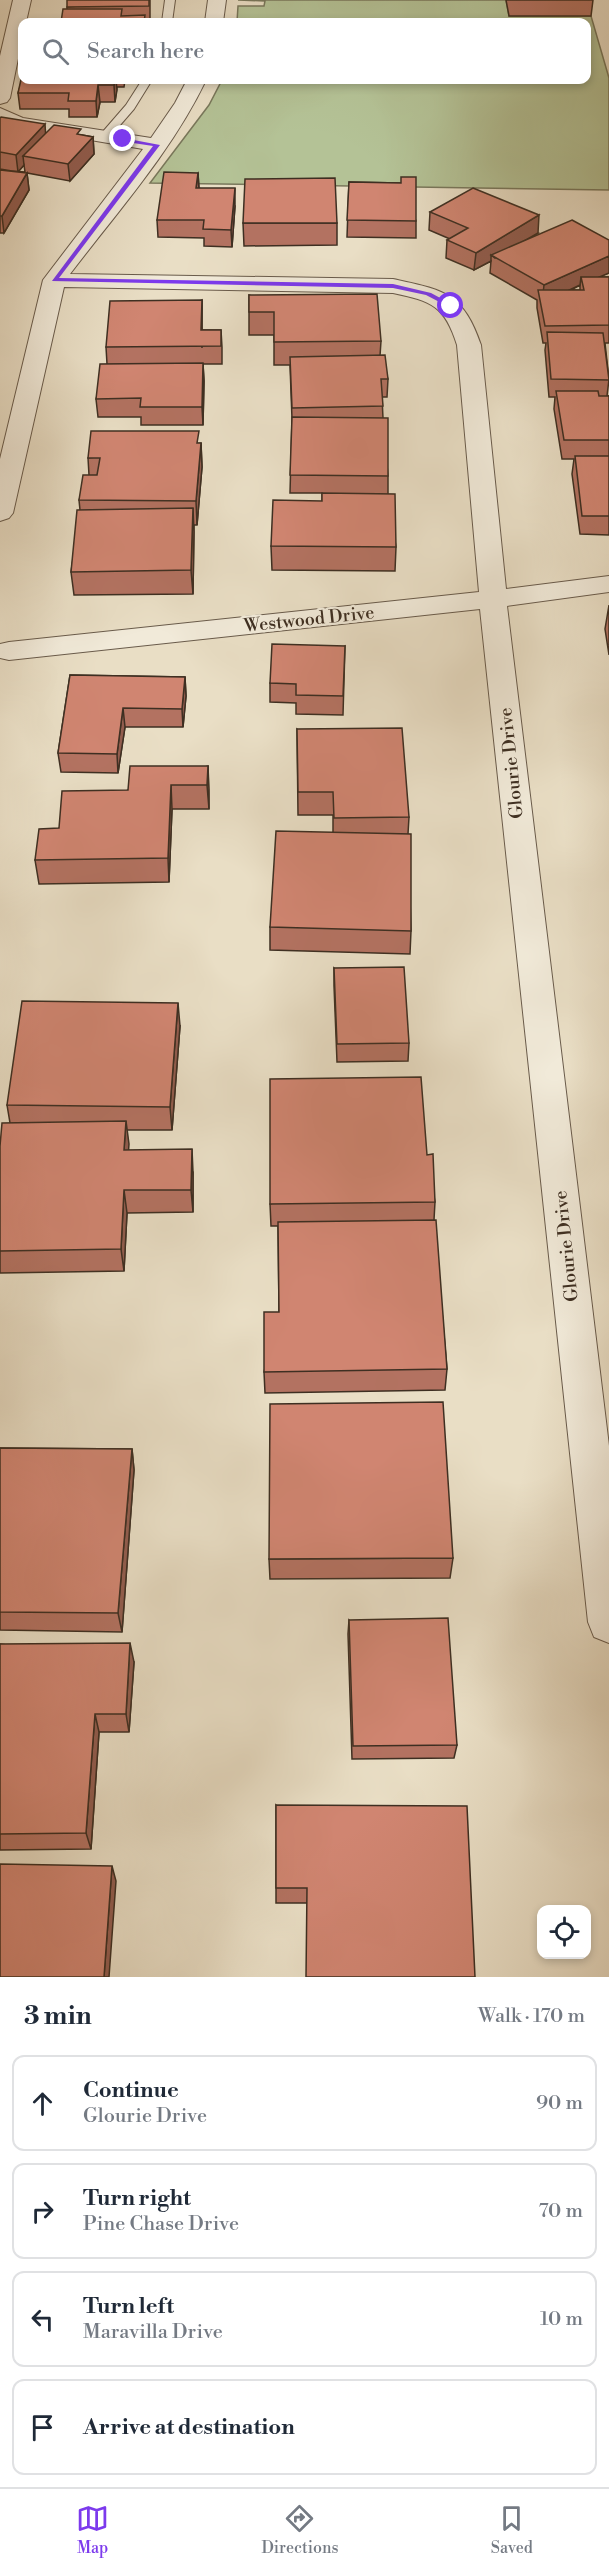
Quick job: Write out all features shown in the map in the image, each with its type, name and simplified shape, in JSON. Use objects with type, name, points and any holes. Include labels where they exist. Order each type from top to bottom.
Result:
[{"type":"street","points":[[0,98],[22,0]]},
{"type":"street","points":[[215,18],[217,0]]},
{"type":"street","points":[[0,513],[54,280],[157,145],[185,103],[194,84]]},
{"type":"street","points":[[0,114],[10,121],[23,124],[157,145]]},
{"type":"street","name":"Glourie Drive","points":[[54,280],[393,286],[428,294],[451,306],[463,322],[469,345],[493,599],[609,1622]]},
{"type":"street","name":"Westwood Drive","points":[[3,654],[609,584]]},
{"type":"lane","points":[[168,18],[170,0]]},
{"type":"lane","points":[[104,136],[130,106],[144,84]]},
{"type":"green space","points":[[238,0],[506,0],[509,16],[591,16],[609,78],[609,190],[150,183],[209,105],[220,84],[591,84],[591,18],[237,18],[238,6],[264,6],[265,1]]},
{"type":"building","points":[[67,0],[149,0],[149,6],[67,7]]},
{"type":"building","points":[[63,9],[122,9],[121,16],[145,15],[145,18],[62,18]]},
{"type":"building","points":[[20,84],[114,84],[98,85],[96,101],[68,101],[69,93],[18,93]]},
{"type":"building","points":[[1,117],[45,124],[16,155],[0,152]]},
{"type":"building","points":[[54,125],[81,129],[77,134],[93,137],[68,164],[23,156]]},
{"type":"building","points":[[0,170],[27,173],[2,216],[0,216]]},
{"type":"building","points":[[164,172],[198,173],[196,188],[235,188],[231,230],[203,229],[204,220],[157,220]]},
{"type":"building","points":[[401,177],[416,177],[416,221],[347,220],[349,182],[401,183]]},
{"type":"building","points":[[335,178],[337,223],[243,223],[245,179]]},
{"type":"building","points":[[473,188],[539,215],[476,253],[447,240],[468,228],[430,212]]},
{"type":"building","points":[[572,220],[609,240],[609,256],[544,285],[491,255]]},
{"type":"building","points":[[581,277],[609,277],[609,325],[545,326],[538,290],[584,290]]},
{"type":"building","points":[[377,294],[381,341],[274,342],[274,312],[249,312],[249,295]]},
{"type":"building","points":[[202,300],[201,330],[221,330],[221,346],[106,347],[110,301]]},
{"type":"building","points":[[547,332],[603,333],[609,380],[551,379]]},
{"type":"building","points":[[385,355],[388,379],[381,379],[383,406],[292,408],[290,357]]},
{"type":"building","points":[[203,363],[202,407],[140,407],[141,398],[96,399],[100,364]]},
{"type":"building","points":[[556,391],[598,391],[599,396],[609,396],[609,440],[564,440]]},
{"type":"building","points":[[292,417],[388,418],[388,476],[290,475]]},
{"type":"building","points":[[91,431],[199,431],[197,443],[201,443],[196,501],[79,500],[83,475],[97,475],[100,458],[88,458]]},
{"type":"building","points":[[575,456],[609,456],[609,516],[582,516]]},
{"type":"building","points":[[322,493],[395,494],[396,547],[271,546],[273,500],[322,501]]},
{"type":"building","points":[[193,508],[191,570],[71,572],[77,510]]},
{"type":"building","points":[[272,644],[345,646],[343,696],[296,695],[296,684],[270,683]]},
{"type":"building","points":[[70,675],[185,677],[182,709],[123,708],[117,754],[58,753]]},
{"type":"building","points":[[402,728],[409,817],[334,818],[333,792],[298,792],[297,729]]},
{"type":"building","points":[[130,766],[208,766],[207,785],[171,785],[168,858],[35,860],[39,829],[59,828],[62,791],[128,790]]},
{"type":"building","points":[[276,831],[411,834],[411,931],[270,927]]},
{"type":"building","points":[[404,967],[409,1043],[337,1044],[334,968]]},
{"type":"building","points":[[22,1001],[178,1003],[170,1107],[7,1105]]},
{"type":"building","points":[[421,1077],[427,1155],[433,1154],[435,1202],[270,1204],[270,1079]]},
{"type":"building","points":[[126,1121],[124,1150],[192,1149],[191,1190],[124,1190],[121,1249],[0,1251],[2,1123]]},
{"type":"building","points":[[436,1220],[447,1369],[264,1372],[264,1312],[279,1312],[278,1222]]},
{"type":"building","points":[[443,1402],[453,1558],[269,1559],[270,1404]]},
{"type":"building","points":[[0,1448],[132,1449],[118,1613],[0,1612]]},
{"type":"building","points":[[448,1618],[457,1745],[353,1746],[349,1620]]},
{"type":"building","points":[[130,1643],[126,1714],[95,1714],[86,1833],[0,1834],[0,1644]]},
{"type":"building","points":[[276,1805],[467,1806],[475,1977],[306,1977],[307,1888],[276,1888]]},
{"type":"building","points":[[0,1864],[112,1866],[104,1977],[0,1977]]},
{"type":"route","points":[[123,139],[157,145],[54,280],[393,286],[428,294],[451,306]]}]
